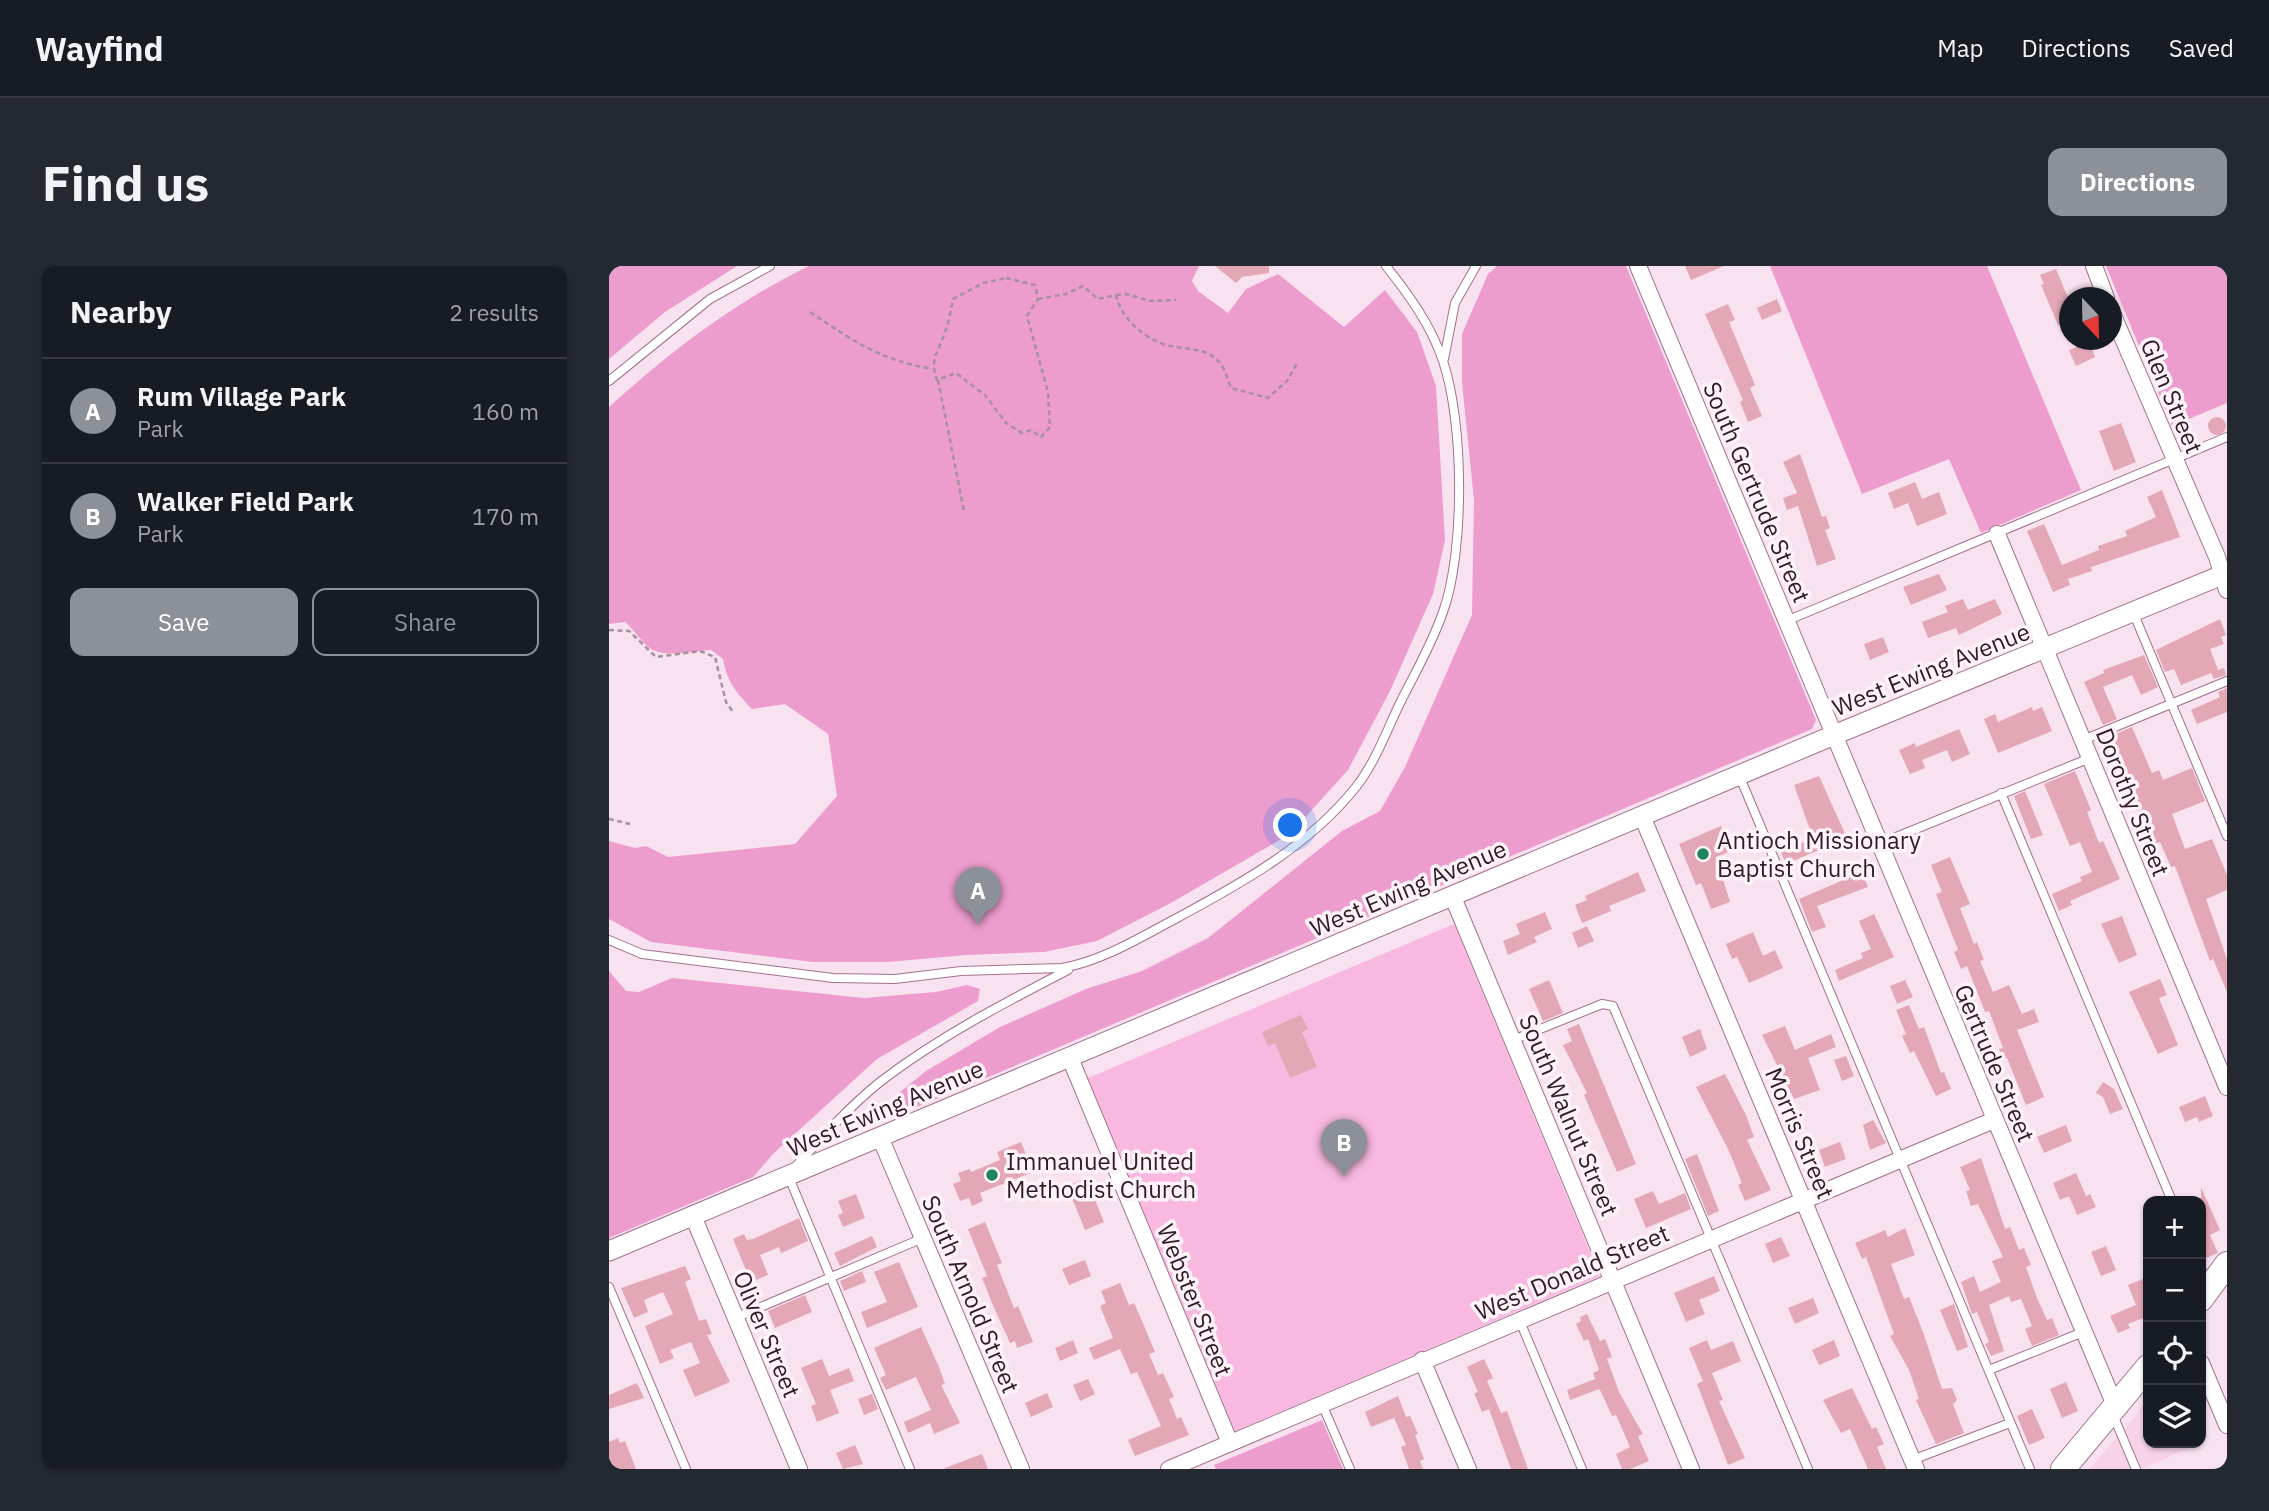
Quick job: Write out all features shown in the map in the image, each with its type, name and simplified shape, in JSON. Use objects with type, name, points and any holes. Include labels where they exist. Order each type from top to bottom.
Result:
[{"type":"main road","points":[[2206,1283],[2227,1264]]},
{"type":"main road","points":[[2063,1469],[2143,1373]]},
{"type":"street","name":"South Gertrude Street","points":[[1638,266],[1834,735]]},
{"type":"street","points":[[2094,266],[2102,287]]},
{"type":"street","name":"Glen Street","points":[[2122,337],[2226,580]]},
{"type":"street","name":"Dorothy Street","points":[[1997,534],[2227,1087]]},
{"type":"street","name":"West Ewing Avenue","points":[[609,1251],[1834,735],[2133,612],[2226,580]]},
{"type":"street","name":"Gertrude Street","points":[[1834,735],[2114,1410]]},
{"type":"street","name":"Morris Street","points":[[1642,816],[1914,1465]]},
{"type":"street","name":"South Walnut Street","points":[[1452,895],[1691,1469]]},
{"type":"street","name":"Webster Street","points":[[1070,1058],[1230,1443]]},
{"type":"street","name":"West Donald Street","points":[[1170,1469],[1994,1120]]},
{"type":"street","name":"South Arnold Street","points":[[880,1137],[1021,1469]]},
{"type":"street","name":"Oliver Street","points":[[694,1216],[799,1469]]},
{"type":"street","points":[[1422,1360],[1468,1469]]},
{"type":"street","points":[[2206,1375],[2227,1425]]},
{"type":"lane","points":[[609,381],[710,299],[770,266]]},
{"type":"lane","points":[[910,1469],[788,1176],[834,1124],[880,1082],[1001,1006],[1077,965],[1146,934],[1250,878],[1286,853],[1357,785],[1437,628],[1448,593],[1456,544],[1457,439],[1443,362],[1422,315],[1386,266]]},
{"type":"lane","points":[[1443,362],[1455,303],[1476,266]]},
{"type":"lane","points":[[1786,621],[2227,437]]},
{"type":"lane","points":[[2133,612],[2227,836]]},
{"type":"lane","points":[[2083,740],[2227,681]]},
{"type":"lane","points":[[1879,844],[2090,758]]},
{"type":"lane","points":[[1739,775],[2030,1469]]},
{"type":"lane","points":[[2001,793],[2170,1196]]},
{"type":"lane","points":[[609,940],[642,954],[833,978],[895,979],[961,971],[1077,965]]},
{"type":"lane","points":[[1513,1040],[1602,1004],[1613,1006],[1808,1469]]},
{"type":"lane","points":[[736,1318],[923,1238]]},
{"type":"lane","points":[[609,1287],[686,1469]]},
{"type":"lane","points":[[1519,1320],[1582,1469]]},
{"type":"lane","points":[[1989,1370],[2083,1332]]},
{"type":"lane","points":[[1322,1404],[1350,1469]]},
{"type":"lane","points":[[2114,1410],[2136,1469]]},
{"type":"lane","points":[[1914,1465],[2010,1423]]},
{"type":"path","points":[[937,380],[956,373],[985,395],[1006,423],[1022,433],[1031,430],[1041,437],[1050,427],[1048,392],[1027,316],[1038,299],[1035,285],[1006,278],[983,283],[953,299],[945,333],[933,358],[933,369],[964,511]]},
{"type":"path","points":[[1038,299],[1066,294],[1083,286],[1098,299],[1127,293],[1149,301],[1176,300]]},
{"type":"path","points":[[1116,295],[1119,309],[1135,327],[1164,344],[1202,350],[1220,363],[1231,388],[1268,398],[1287,381],[1298,362]]},
{"type":"path","points":[[810,312],[857,344],[895,362],[933,369]]},
{"type":"path","points":[[609,630],[629,631],[656,657],[700,651],[715,657],[726,702],[733,712]]},
{"type":"path","points":[[609,819],[630,824]]},
{"type":"shaded area","points":[[609,266],[737,266],[665,312],[609,359]]},
{"type":"shaded area","points":[[809,266],[1199,266],[1192,281],[1198,291],[1228,313],[1246,289],[1278,274],[1344,327],[1385,290],[1417,332],[1436,386],[1445,540],[1433,594],[1390,691],[1348,770],[1290,834],[1169,904],[1097,941],[1044,952],[888,962],[813,962],[651,942],[609,919],[609,841],[635,848],[646,846],[668,857],[795,844],[837,796],[828,734],[785,704],[752,709],[733,686],[723,659],[711,650],[678,653],[654,651],[625,622],[609,624],[609,407],[704,329],[754,296]]},
{"type":"shaded area","points":[[1497,266],[1626,266],[1816,720],[1812,729],[884,1121],[889,1101],[926,1071],[1000,1027],[1086,989],[1142,971],[1208,938],[1342,831],[1380,811],[1405,767],[1472,615],[1474,500],[1462,383],[1462,334],[1488,274]]},
{"type":"shaded area","points":[[1770,266],[1987,266],[2081,490],[1981,533],[1949,459],[1862,494]]},
{"type":"shaded area","points":[[2106,266],[2227,266],[2227,403],[2172,426],[2122,305],[2122,287],[2115,287]]},
{"type":"shaded area","points":[[1454,924],[1600,1276],[1235,1431],[1088,1078]]},
{"type":"shaded area","points":[[609,971],[626,991],[639,992],[672,978],[864,998],[936,992],[967,985],[980,989],[978,1001],[877,1059],[774,1153],[753,1177],[609,1238]]},
{"type":"shaded area","points":[[2143,1406],[2143,1448],[2189,1448],[2142,1469],[2125,1429]]},
{"type":"shaded area","points":[[1322,1420],[1343,1469],[1216,1469],[1214,1465]]},
{"type":"shaded area","points":[[2117,1437],[2131,1469],[2089,1469]]},
{"type":"building","points":[[1215,266],[1269,266],[1269,273],[1242,277],[1236,283]]},
{"type":"building","points":[[1685,266],[1724,266],[1691,280]]},
{"type":"building","points":[[2056,269],[2064,287],[2059,287],[2059,325],[2041,285],[2044,284],[2040,275]]},
{"type":"building","points":[[1777,299],[1782,311],[1762,320],[1757,308]]},
{"type":"building","points":[[1728,304],[1735,320],[1729,322],[1755,385],[1750,388],[1762,416],[1748,422],[1740,402],[1743,400],[1705,314]]},
{"type":"building","points":[[2069,350],[2092,350],[2095,357],[2076,366]]},
{"type":"building","points":[[2217,417],[2223,420],[2226,426],[2223,432],[2217,435],[2211,432],[2208,426],[2211,420]]},
{"type":"building","points":[[2121,423],[2136,462],[2114,471],[2099,431]]},
{"type":"building","points":[[1800,454],[1822,517],[1826,516],[1830,528],[1825,530],[1836,559],[1817,566],[1798,506],[1787,510],[1783,498],[1797,493],[1783,462]]},
{"type":"building","points":[[1915,482],[1922,499],[1939,492],[1947,514],[1917,526],[1908,503],[1894,509],[1888,493]]},
{"type":"building","points":[[2162,490],[2180,537],[2091,567],[2092,571],[2068,579],[2070,585],[2053,592],[2027,531],[2044,524],[2062,565],[2099,550],[2098,546],[2127,536],[2125,531],[2156,517],[2147,497]]},
{"type":"building","points":[[1939,574],[1947,590],[1911,605],[1903,587]]},
{"type":"building","points":[[1963,599],[1968,610],[1995,599],[2002,614],[1959,635],[1956,628],[1928,638],[1922,622],[1948,612],[1945,606]]},
{"type":"building","points":[[2220,619],[2226,635],[2221,637],[2224,644],[2210,649],[2218,670],[2224,668],[2226,675],[2214,679],[2211,673],[2181,685],[2174,669],[2165,672],[2156,650]]},
{"type":"building","points":[[1883,637],[1889,652],[1870,660],[1864,644]]},
{"type":"building","points":[[2144,655],[2158,687],[2141,695],[2132,675],[2103,687],[2117,719],[2103,725],[2084,682],[2104,673],[2103,670]]},
{"type":"building","points":[[2227,688],[2227,712],[2197,724],[2191,710],[2220,697],[2218,692]]},
{"type":"building","points":[[2032,707],[2033,711],[2042,707],[2052,731],[1998,753],[1984,719],[1995,714],[1998,722]]},
{"type":"building","points":[[2132,727],[2152,773],[2159,770],[2163,780],[2192,768],[2205,801],[2172,814],[2185,849],[2212,839],[2227,875],[2227,890],[2206,899],[2227,959],[2227,992],[2213,959],[2210,961],[2175,866],[2171,867],[2160,842],[2152,845],[2108,737]]},
{"type":"building","points":[[1959,729],[1970,754],[1952,762],[1947,750],[1922,760],[1925,768],[1910,774],[1899,750],[1915,743],[1916,747]]},
{"type":"building","points":[[2075,771],[2091,810],[2087,812],[2099,843],[2103,841],[2120,879],[2070,901],[2072,905],[2059,911],[2052,894],[2082,881],[2080,877],[2092,872],[2080,842],[2070,846],[2044,784]]},
{"type":"building","points":[[1819,776],[1847,838],[1786,864],[1781,852],[1813,838],[1794,785]]},
{"type":"building","points":[[2025,791],[2043,835],[2031,839],[2014,796]]},
{"type":"building","name":"Antioch Missionary Baptist Church","points":[[1721,826],[1731,851],[1716,857],[1730,902],[1711,909],[1701,883],[1696,885],[1679,844]]},
{"type":"building","points":[[1950,857],[1970,904],[1960,908],[1974,944],[1977,942],[1984,960],[1980,961],[1993,992],[2009,985],[2022,1014],[2034,1009],[2039,1022],[2017,1030],[2044,1097],[2026,1105],[2007,1058],[2003,1060],[1999,1049],[2003,1048],[1989,1011],[1985,1012],[1967,966],[1961,969],[1954,952],[1958,950],[1936,894],[1942,892],[1931,865]]},
{"type":"building","points":[[1638,872],[1646,891],[1609,906],[1611,911],[1582,923],[1575,905],[1587,900],[1585,896]]},
{"type":"building","points":[[1862,872],[1868,887],[1817,906],[1826,927],[1812,932],[1799,899]]},
{"type":"building","points":[[1545,912],[1552,929],[1534,937],[1537,942],[1508,955],[1503,941],[1520,934],[1516,924]]},
{"type":"building","points":[[1874,914],[1894,957],[1839,981],[1835,970],[1863,958],[1861,953],[1871,949],[1859,921]]},
{"type":"building","points":[[2122,916],[2137,955],[2119,963],[2101,924]]},
{"type":"building","points":[[1587,926],[1594,941],[1578,948],[1572,933]]},
{"type":"building","points":[[1753,932],[1763,956],[1775,950],[1783,968],[1749,983],[1737,957],[1732,959],[1726,944]]},
{"type":"building","points":[[2160,979],[2167,995],[2159,998],[2178,1045],[2158,1054],[2129,992]]},
{"type":"building","points":[[1549,980],[1563,1013],[1543,1021],[1529,989]]},
{"type":"building","points":[[1905,980],[1913,997],[1897,1004],[1890,986]]},
{"type":"building","points":[[1909,1005],[1919,1029],[1924,1027],[1941,1073],[1944,1072],[1951,1089],[1936,1096],[1914,1051],[1910,1053],[1902,1036],[1906,1034],[1896,1010]]},
{"type":"building","points":[[1301,1015],[1308,1029],[1302,1032],[1317,1067],[1290,1078],[1275,1043],[1268,1046],[1262,1032]]},
{"type":"building","points":[[1579,1024],[1636,1164],[1617,1172],[1584,1095],[1587,1093],[1563,1045],[1572,1041],[1567,1029]]},
{"type":"building","points":[[1785,1026],[1795,1050],[1831,1034],[1836,1047],[1808,1058],[1820,1090],[1794,1099],[1762,1035]]},
{"type":"building","points":[[1700,1029],[1707,1049],[1690,1057],[1682,1037]]},
{"type":"building","points":[[1846,1056],[1854,1076],[1842,1081],[1834,1060]]},
{"type":"building","points":[[1725,1074],[1746,1115],[1754,1137],[1747,1140],[1771,1190],[1745,1201],[1738,1185],[1742,1183],[1728,1149],[1696,1087]]},
{"type":"building","points":[[2103,1082],[2114,1089],[2123,1109],[2110,1114],[2103,1097],[2096,1093]]},
{"type":"building","points":[[2205,1096],[2213,1116],[2199,1122],[2197,1117],[2185,1122],[2179,1107]]},
{"type":"building","points":[[1873,1120],[1886,1143],[1870,1150],[1863,1125]]},
{"type":"building","points":[[2066,1125],[2072,1141],[2044,1153],[2037,1137]]},
{"type":"building","name":"Immanuel United Methodist Church","points":[[1021,1142],[1033,1172],[980,1193],[983,1201],[972,1206],[969,1198],[960,1201],[953,1184],[961,1181],[958,1173],[970,1169],[971,1172],[1000,1160],[997,1152]]},
{"type":"building","points":[[1840,1142],[1846,1159],[1825,1167],[1819,1150]]},
{"type":"building","points":[[1697,1154],[1719,1211],[1708,1216],[1685,1159]]},
{"type":"building","points":[[1981,1158],[2005,1229],[2010,1227],[2019,1250],[2024,1248],[2031,1265],[2026,1267],[2037,1298],[2047,1320],[2052,1318],[2059,1335],[2032,1346],[2025,1329],[2032,1326],[2021,1299],[2011,1302],[2009,1296],[1989,1305],[2004,1351],[1991,1356],[1985,1344],[1989,1342],[1977,1312],[1972,1314],[1961,1282],[1974,1276],[1980,1292],[2001,1282],[1992,1261],[2003,1257],[1978,1204],[1971,1206],[1966,1191],[1970,1190],[1960,1167]]},
{"type":"building","points":[[2076,1173],[2086,1196],[2090,1194],[2096,1207],[2077,1215],[2069,1196],[2060,1200],[2053,1183]]},
{"type":"building","points":[[1086,1178],[1104,1222],[1085,1230],[1067,1186]]},
{"type":"building","points":[[1653,1191],[1659,1204],[1685,1193],[1691,1209],[1646,1228],[1634,1199]]},
{"type":"building","points":[[856,1194],[865,1218],[843,1227],[838,1215],[843,1213],[838,1201]]},
{"type":"building","points":[[2206,1198],[2220,1230],[2210,1235],[2218,1253],[2206,1258]]},
{"type":"building","points":[[799,1218],[808,1241],[781,1253],[779,1247],[760,1255],[768,1275],[751,1282],[733,1239],[744,1234],[747,1240],[753,1239]]},
{"type":"building","points":[[985,1222],[1002,1263],[997,1265],[1014,1308],[1018,1306],[1033,1342],[1017,1348],[1015,1341],[1010,1343],[992,1303],[982,1278],[987,1276],[968,1229]]},
{"type":"building","points":[[1905,1228],[1915,1255],[1891,1264],[1904,1299],[1909,1297],[1942,1389],[1952,1388],[1957,1400],[1953,1404],[1964,1433],[1936,1444],[1916,1400],[1919,1399],[1909,1370],[1890,1336],[1894,1334],[1866,1257],[1862,1259],[1855,1243],[1885,1230],[1888,1237]]},
{"type":"building","points":[[872,1236],[877,1247],[840,1266],[834,1253]]},
{"type":"building","points":[[1781,1237],[1790,1256],[1773,1263],[1765,1244]]},
{"type":"building","points":[[2106,1246],[2116,1270],[2101,1276],[2091,1252]]},
{"type":"building","points":[[1085,1260],[1091,1276],[1069,1285],[1062,1269]]},
{"type":"building","points":[[899,1262],[918,1307],[867,1328],[861,1312],[887,1302],[874,1272]]},
{"type":"building","points":[[685,1266],[691,1279],[685,1282],[699,1321],[706,1319],[712,1334],[707,1335],[730,1382],[695,1397],[683,1370],[700,1363],[691,1342],[670,1350],[674,1358],[660,1364],[645,1326],[673,1314],[663,1292],[644,1300],[648,1312],[634,1318],[621,1288]]},
{"type":"building","points":[[862,1271],[866,1282],[844,1291],[840,1281]]},
{"type":"building","points":[[1714,1276],[1720,1291],[1699,1300],[1705,1314],[1686,1322],[1674,1293]]},
{"type":"building","points":[[2143,1279],[2143,1318],[2128,1324],[2130,1328],[2118,1333],[2110,1316],[2136,1305],[2128,1285]]},
{"type":"building","points":[[1120,1283],[1129,1305],[1134,1303],[1155,1352],[1149,1354],[1158,1375],[1163,1373],[1174,1397],[1169,1399],[1177,1419],[1181,1417],[1189,1435],[1135,1456],[1128,1440],[1161,1426],[1137,1372],[1131,1374],[1120,1349],[1094,1360],[1089,1348],[1113,1338],[1100,1306],[1106,1303],[1101,1291]]},
{"type":"building","points":[[805,1295],[812,1312],[775,1328],[768,1311]]},
{"type":"building","points":[[1813,1298],[1819,1313],[1795,1324],[1788,1308]]},
{"type":"building","points":[[1954,1304],[1968,1347],[1957,1351],[1940,1310]]},
{"type":"building","points":[[1587,1314],[1600,1341],[1605,1339],[1612,1357],[1607,1359],[1619,1392],[1643,1434],[1638,1436],[1649,1461],[1630,1469],[1622,1469],[1616,1454],[1630,1447],[1616,1415],[1612,1416],[1599,1389],[1570,1400],[1567,1390],[1595,1379],[1593,1373],[1599,1370],[1588,1339],[1584,1341],[1576,1324],[1581,1321],[1580,1317]]},
{"type":"building","points":[[921,1327],[945,1384],[941,1385],[960,1423],[934,1434],[930,1423],[908,1433],[904,1422],[931,1410],[916,1377],[886,1390],[880,1378],[886,1375],[874,1348]]},
{"type":"building","points":[[1073,1340],[1078,1353],[1060,1361],[1055,1348]]},
{"type":"building","points":[[1707,1340],[1711,1350],[1733,1341],[1741,1361],[1712,1373],[1723,1400],[1719,1401],[1745,1458],[1728,1465],[1697,1384],[1703,1381],[1689,1348]]},
{"type":"building","points":[[1834,1340],[1840,1356],[1819,1365],[1812,1350]]},
{"type":"building","points":[[822,1359],[829,1376],[849,1368],[854,1381],[830,1390],[839,1413],[817,1422],[811,1406],[816,1404],[801,1368]]},
{"type":"building","points":[[1484,1359],[1493,1378],[1487,1381],[1501,1413],[1507,1411],[1528,1469],[1511,1469],[1489,1409],[1482,1412],[1474,1393],[1478,1392],[1467,1367]]},
{"type":"building","points":[[1088,1379],[1095,1394],[1080,1401],[1073,1385]]},
{"type":"building","points":[[2066,1382],[2078,1411],[2062,1418],[2050,1389]]},
{"type":"building","points":[[637,1383],[644,1398],[609,1409],[609,1395]]},
{"type":"building","points":[[1852,1388],[1872,1429],[1876,1427],[1884,1444],[1877,1447],[1886,1469],[1868,1469],[1850,1429],[1841,1433],[1823,1400]]},
{"type":"building","points":[[1047,1393],[1053,1407],[1031,1417],[1025,1403]]},
{"type":"building","points":[[872,1394],[878,1409],[864,1415],[858,1399]]},
{"type":"building","points":[[1398,1396],[1406,1417],[1410,1416],[1418,1434],[1415,1435],[1424,1459],[1420,1461],[1423,1469],[1409,1469],[1401,1447],[1406,1445],[1394,1418],[1371,1427],[1365,1412]]},
{"type":"building","points":[[2032,1409],[2045,1438],[2029,1445],[2017,1416]]},
{"type":"building","points":[[618,1438],[620,1443],[625,1441],[636,1469],[609,1469],[609,1442]]},
{"type":"building","points":[[855,1445],[863,1464],[843,1469],[836,1453]]},
{"type":"building","points":[[982,1454],[988,1469],[945,1469],[945,1468]]},
{"type":"place","name":"Antioch Missionary Baptist Church","points":[[1703,854]]},
{"type":"place","name":"Rum Village Park","points":[[978,925]]},
{"type":"place","name":"Immanuel United Methodist Church","points":[[992,1175]]},
{"type":"place","name":"Walker Field Park","points":[[1344,1177]]}]
